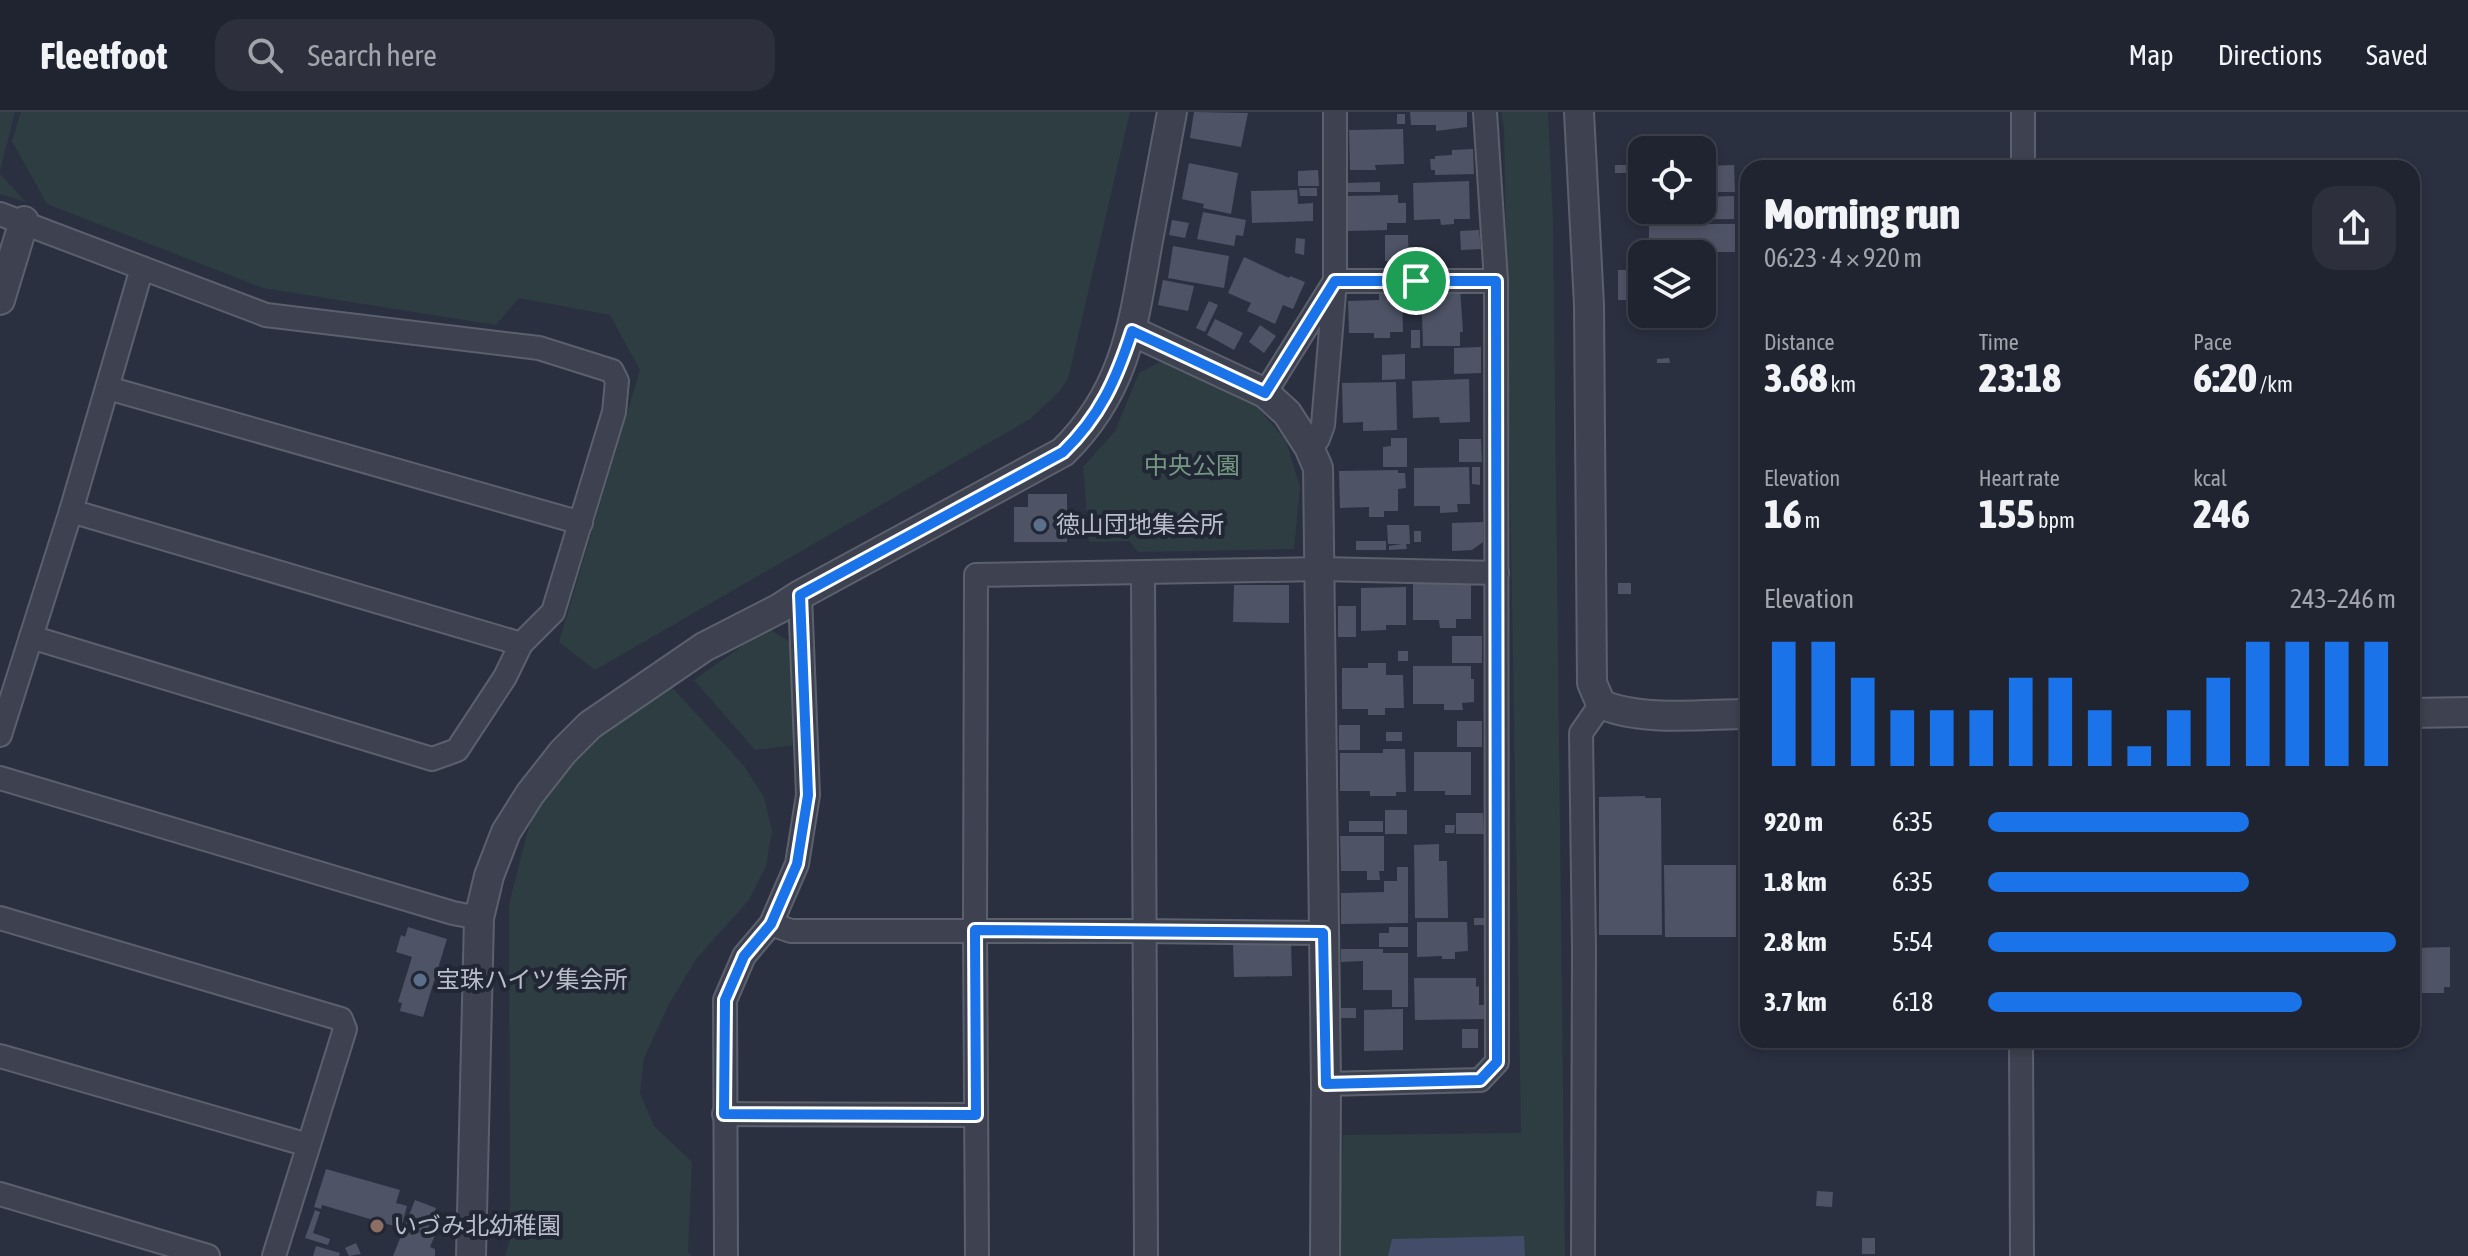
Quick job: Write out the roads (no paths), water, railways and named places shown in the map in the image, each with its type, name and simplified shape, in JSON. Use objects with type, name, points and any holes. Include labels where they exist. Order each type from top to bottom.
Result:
[{"type":"street","points":[[471,1256],[479,918],[489,876],[506,832],[530,794],[563,752],[590,725],[704,647],[1063,452],[1081,434],[1117,376],[1132,331],[1172,112]]},
{"type":"street","points":[[1309,447],[1318,439],[1323,425],[1335,281],[1335,112]]},
{"type":"street","points":[[1326,1084],[1480,1080],[1497,1062],[1496,281],[1485,112]]},
{"type":"street","points":[[1579,112],[1589,305],[1592,683],[1601,704],[1617,711],[1740,714]]},
{"type":"street","points":[[2023,112],[2023,160]]},
{"type":"street","points":[[0,300],[12,218],[266,315],[539,348],[612,371],[617,381],[614,412],[553,612],[521,644],[505,677],[457,750],[432,759],[31,637]]},
{"type":"street","points":[[0,735],[71,511],[142,268]]},
{"type":"street","points":[[1265,393],[1335,281]]},
{"type":"street","points":[[1335,281],[1496,281]]},
{"type":"street","points":[[1132,331],[1265,393],[1287,413],[1309,447],[1318,468],[1326,1084],[1325,1256]]},
{"type":"street","points":[[108,388],[581,523]]},
{"type":"street","points":[[71,511],[521,644]]},
{"type":"street","points":[[977,1256],[976,575],[1321,569],[1497,573]]},
{"type":"street","points":[[1143,573],[1146,1256]]},
{"type":"street","points":[[726,1256],[725,1000],[744,956],[771,924],[797,864],[808,795],[800,595]]},
{"type":"street","points":[[1583,1256],[1581,733],[1601,704]]},
{"type":"street","points":[[2420,713],[2468,712]]},
{"type":"street","points":[[0,778],[453,913],[479,918]]},
{"type":"street","points":[[0,918],[341,1019],[345,1029],[274,1256]]},
{"type":"street","points":[[771,924],[791,931],[1323,933]]},
{"type":"street","points":[[2021,1048],[2022,1256]]},
{"type":"street","points":[[0,1056],[308,1145]]},
{"type":"street","points":[[724,1114],[976,1115]]},
{"type":"street","points":[[0,1194],[208,1256]]},
{"type":"water","points":[[1524,1236],[1525,1256],[1388,1256],[1392,1239]]},
{"type":"place","name":"徳山団地集会所","points":[[1040,525]]},
{"type":"place","name":"宝珠ハイツ集会所","points":[[420,980]]},
{"type":"place","name":"いづみ北幼稚園","points":[[377,1226]]},
{"type":"park label","name":"中央公園","points":[[1192,466]]}]
